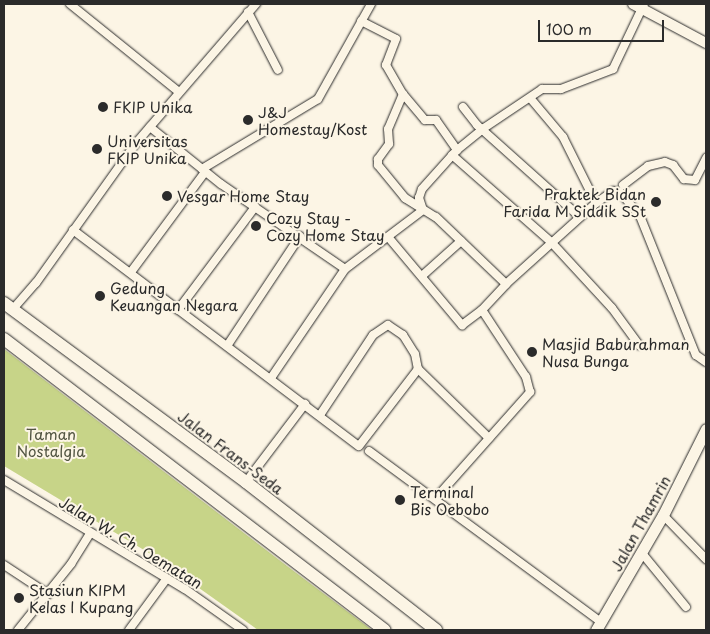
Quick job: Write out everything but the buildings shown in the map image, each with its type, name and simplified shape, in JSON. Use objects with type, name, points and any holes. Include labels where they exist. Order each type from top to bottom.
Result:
[{"type":"main road","name":"Jalan Frans-Seda","points":[[9,306],[246,482],[436,630]]},
{"type":"main road","points":[[4,339],[385,630]]},
{"type":"main road","name":"Jalan Thamrin","points":[[599,626],[663,515],[706,429]]},
{"type":"street","points":[[70,4],[178,91]]},
{"type":"street","points":[[9,306],[73,230],[178,91],[256,4]]},
{"type":"street","points":[[131,272],[203,170],[318,99],[371,4]]},
{"type":"street","points":[[423,210],[419,198],[422,189],[455,152],[484,128],[531,99],[542,89],[561,89],[613,69],[639,6],[706,43]]},
{"type":"street","points":[[248,12],[278,70]]},
{"type":"street","points":[[361,21],[396,39],[386,64],[403,94],[425,120],[436,120],[455,152],[552,243],[612,308],[639,345]]},
{"type":"street","points":[[403,94],[388,129],[389,144],[378,159],[378,165],[405,198],[436,217],[506,284]]},
{"type":"street","points":[[531,99],[563,137],[596,203]]},
{"type":"street","points":[[463,106],[477,125],[484,128],[580,217]]},
{"type":"street","points":[[150,127],[203,170],[345,269]]},
{"type":"street","points":[[623,185],[648,166],[666,162],[673,165],[684,179],[695,180],[706,158]]},
{"type":"street","points":[[389,238],[460,324],[482,310],[506,284],[596,203],[617,191],[634,206],[650,239],[696,355],[706,362]]},
{"type":"street","points":[[178,310],[255,207]]},
{"type":"street","points":[[271,378],[345,269],[389,238],[423,210]]},
{"type":"street","points":[[73,230],[359,446],[418,369]]},
{"type":"street","points":[[227,346],[300,236]]},
{"type":"street","points":[[422,276],[461,241]]},
{"type":"street","points":[[436,498],[530,389],[526,378],[482,310]]},
{"type":"street","points":[[320,415],[373,335],[388,324],[403,336],[415,354],[418,369],[489,438]]},
{"type":"street","points":[[246,482],[305,404]]},
{"type":"street","points":[[370,451],[436,498],[599,626]]},
{"type":"street","name":"Jalan W. Ch. Oematan","points":[[4,480],[90,534],[167,578],[242,630]]},
{"type":"street","points":[[663,515],[706,559]]},
{"type":"street","points":[[18,630],[48,594],[90,534]]},
{"type":"street","points":[[641,552],[686,607]]},
{"type":"street","points":[[4,565],[48,594]]},
{"type":"street","points":[[129,630],[167,578]]},
{"type":"green space","name":"Taman Nostalgia","points":[[4,349],[372,630],[258,630],[154,556],[4,466]]},
{"type":"place","name":"FKIP Unika","points":[[103,107]]},
{"type":"place","name":"J&J Homestay/Kost","points":[[248,120]]},
{"type":"place","name":"Universitas FKIP Unika","points":[[97,149]]},
{"type":"place","name":"Vesgar Home Stay","points":[[167,196]]},
{"type":"place","name":"Praktek Bidan Farida M Siddik SSt","points":[[656,202]]},
{"type":"place","name":"Cozy Stay - Cozy Home Stay","points":[[256,226]]},
{"type":"place","name":"Gedung Keuangan Negara","points":[[100,296]]},
{"type":"place","name":"Masjid Baburahman Nusa Bunga","points":[[532,352]]},
{"type":"place","name":"Terminal Bis Oebobo","points":[[400,500]]},
{"type":"place","name":"Stasiun KIPM Kelas I Kupang","points":[[19,598]]}]
